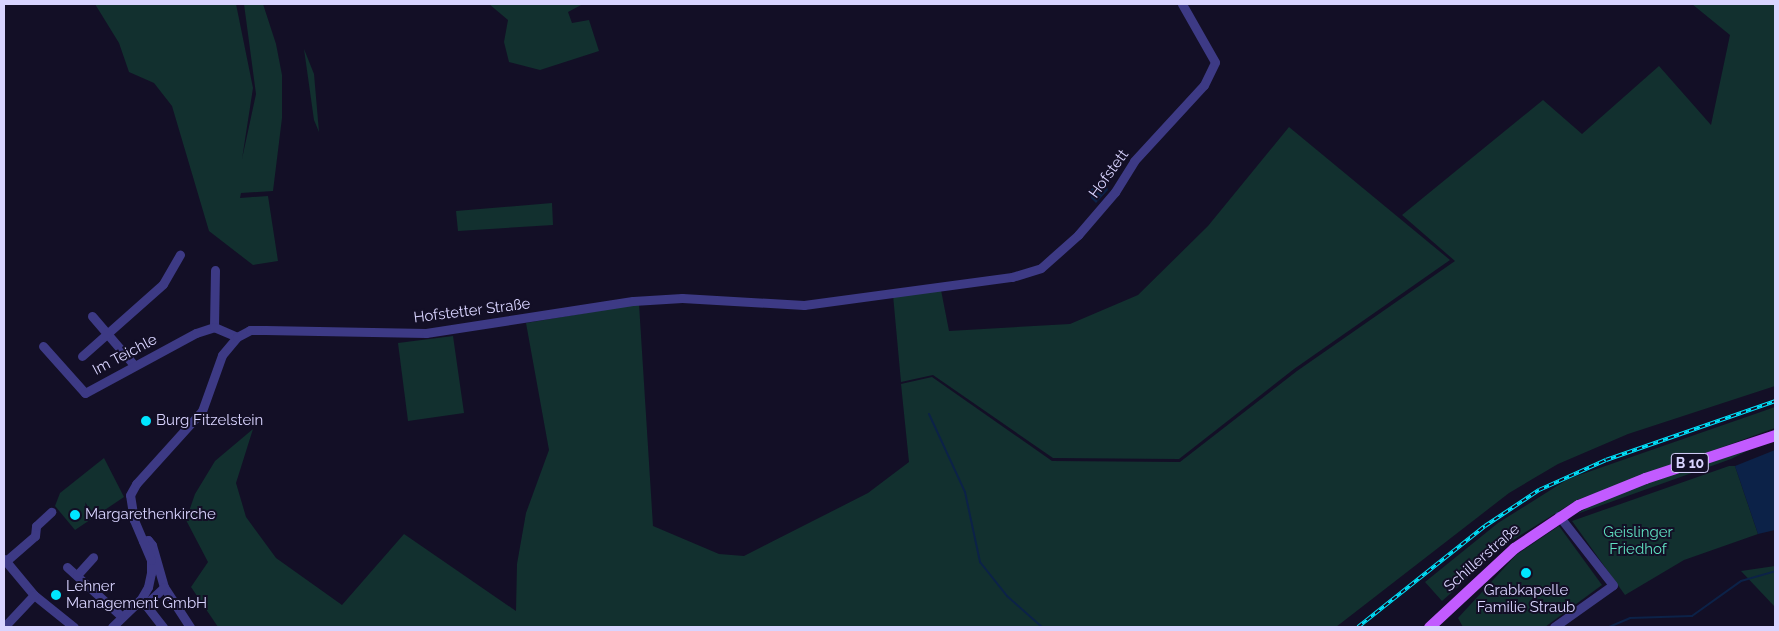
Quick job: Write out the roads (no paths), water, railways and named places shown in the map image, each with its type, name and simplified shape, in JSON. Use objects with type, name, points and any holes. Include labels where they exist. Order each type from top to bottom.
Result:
[{"type":"main road","name":"B 10","points":[[1562,519],[1605,492],[1775,435]]},
{"type":"main road","name":"Schillerstraße","points":[[1429,627],[1494,565],[1562,519]]},
{"type":"street","name":"Hofstett","points":[[938,285],[1012,277],[1041,268],[1078,235],[1115,192],[1134,161],[1204,85],[1215,62],[1182,4]]},
{"type":"street","points":[[82,356],[108,335],[163,284],[180,255]]},
{"type":"street","points":[[143,602],[151,573],[150,560],[134,520],[130,495],[136,484],[202,411],[222,355],[236,337],[214,327],[215,270]]},
{"type":"street","name":"Hofstetter Straße","points":[[236,337],[250,330],[426,332],[633,301],[682,298],[804,305],[938,285]]},
{"type":"street","points":[[92,316],[134,365]]},
{"type":"street","name":"Im Teichle","points":[[43,346],[85,393],[196,333],[214,327]]},
{"type":"street","points":[[52,512],[36,526],[35,536],[5,560],[34,595],[70,626]]},
{"type":"street","points":[[1554,627],[1613,585],[1562,519]]},
{"type":"street","points":[[143,541],[148,540],[152,545],[164,587],[190,627]]},
{"type":"street","points":[[77,575],[93,557]]},
{"type":"street","points":[[67,567],[121,616]]},
{"type":"street","points":[[112,627],[121,616],[164,587]]},
{"type":"street","points":[[4,627],[34,595]]},
{"type":"street","points":[[143,602],[163,627]]},
{"type":"water","points":[[1106,183],[1108,190],[1096,203],[1091,198],[1090,190],[1098,184]]},
{"type":"water","points":[[1775,450],[1775,530],[1758,534],[1735,466]]},
{"type":"waterway","points":[[929,414],[965,492],[980,562],[1007,596],[1042,627]]},
{"type":"waterway","points":[[1609,627],[1630,618],[1692,616],[1741,581],[1775,571]]},
{"type":"railway","points":[[1358,627],[1485,526],[1539,490],[1606,460],[1775,401]]},
{"type":"place","name":"Burg Fitzelstein","points":[[146,421]]},
{"type":"place","name":"Margarethenkirche","points":[[75,515]]},
{"type":"place","name":"Grabkapelle Familie Straub","points":[[1526,573]]},
{"type":"place","name":"Lehner Management GmbH","points":[[56,595]]},
{"type":"park label","name":"Geislinger Friedhof","points":[[1638,540]]}]
